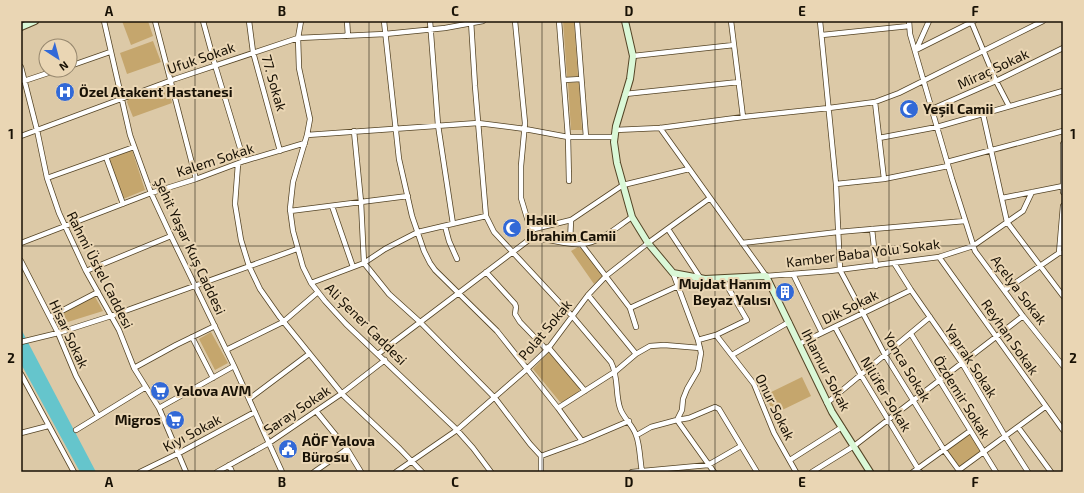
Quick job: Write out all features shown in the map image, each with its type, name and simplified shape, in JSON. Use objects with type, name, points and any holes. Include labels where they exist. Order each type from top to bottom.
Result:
[{"type":"street","points":[[21,27],[34,21]]},
{"type":"street","name":"Şehit Yaşar Kuş Caddesi","points":[[104,21],[110,52],[134,147],[151,193],[170,236],[234,366],[282,472]]},
{"type":"street","points":[[155,21],[196,179]]},
{"type":"street","points":[[203,21],[244,161]]},
{"type":"street","name":"77. Sokak","points":[[249,21],[254,52],[280,151]]},
{"type":"street","name":"Ali Şener Caddesi","points":[[301,21],[298,38],[299,68],[310,119],[305,143],[293,182],[290,211],[297,249],[303,267],[311,283],[346,324],[457,430],[491,472]]},
{"type":"street","points":[[347,21],[348,36]]},
{"type":"street","points":[[384,21],[399,159],[424,251],[435,270],[497,331],[582,441]]},
{"type":"street","points":[[430,21],[438,125],[453,224]]},
{"type":"street","name":"Ufuk Sokak","points":[[21,136],[170,80],[298,38],[385,34],[484,21]]},
{"type":"street","points":[[515,21],[525,123],[521,166],[521,198],[530,230],[530,239]]},
{"type":"street","points":[[559,21],[568,137],[569,181]]},
{"type":"street","points":[[577,21],[586,137]]},
{"type":"street","points":[[625,21],[633,56],[630,79],[615,134],[614,142],[617,163],[632,217],[648,243],[673,274],[698,340],[701,353],[698,370],[685,394],[682,410],[677,420]]},
{"type":"street","points":[[731,21],[743,116]]},
{"type":"street","points":[[820,21],[830,108],[836,184],[840,270]]},
{"type":"street","points":[[916,50],[928,21]]},
{"type":"street","points":[[916,50],[972,21],[996,81],[1009,106]]},
{"type":"street","points":[[307,135],[478,123],[525,129],[568,137],[586,137],[743,116],[830,108],[875,102],[900,93],[1043,21]]},
{"type":"street","points":[[471,22],[486,216],[494,232],[573,317],[611,362],[616,371],[620,407],[623,415],[637,435],[642,472]]},
{"type":"street","points":[[822,35],[909,24]]},
{"type":"street","name":"Açelya Sokak","points":[[909,24],[910,34],[916,50],[937,127],[975,251],[1023,316],[1063,366]]},
{"type":"street","points":[[633,56],[734,45]]},
{"type":"street","name":"Miraç Sokak","points":[[932,109],[996,81],[1063,48]]},
{"type":"street","points":[[78,63],[110,52]]},
{"type":"street","name":"Rahmi Üstel Caddesi","points":[[21,67],[37,130],[47,178],[65,226],[86,271],[119,330],[134,368],[159,408],[186,472]]},
{"type":"street","points":[[24,81],[38,76]]},
{"type":"street","points":[[564,80],[581,79]]},
{"type":"street","points":[[625,94],[739,82]]},
{"type":"street","points":[[879,138],[937,127],[1063,90]]},
{"type":"street","points":[[875,102],[884,179]]},
{"type":"street","points":[[983,114],[1007,222],[1063,296]]},
{"type":"street","points":[[660,128],[766,276]]},
{"type":"street","points":[[354,131],[361,202],[364,263],[389,294],[420,322],[494,398],[541,456],[541,472]]},
{"type":"street","points":[[836,184],[884,179],[948,164],[991,150],[1063,131]]},
{"type":"street","name":"Kalem Sokak","points":[[21,243],[151,193],[196,179],[244,161],[305,143]]},
{"type":"street","points":[[1063,144],[1063,192]]},
{"type":"street","points":[[47,178],[134,147]]},
{"type":"street","points":[[106,158],[122,204]]},
{"type":"street","points":[[238,164],[236,204],[241,240],[249,266],[260,290],[283,322],[341,394],[400,448],[422,472]]},
{"type":"street","points":[[530,230],[571,220],[623,185],[689,169]]},
{"type":"street","points":[[1002,198],[1063,186]]},
{"type":"street","name":"Kamber Baba Yolu Sokak","points":[[673,274],[701,279],[723,279],[840,270],[939,257],[974,246],[1023,211],[1032,192]]},
{"type":"street","points":[[290,211],[408,196]]},
{"type":"street","name":"Polat Sokak","points":[[396,472],[457,430],[527,369],[548,348],[573,317],[588,295],[606,276],[648,243],[710,198]]},
{"type":"street","points":[[332,206],[353,268]]},
{"type":"street","points":[[1005,290],[1061,253],[1063,206]]},
{"type":"street","points":[[311,283],[364,263],[385,249],[418,232],[486,216]]},
{"type":"street","points":[[378,354],[530,239],[540,238],[582,245],[594,242],[632,217]]},
{"type":"street","points":[[570,243],[571,220]]},
{"type":"street","points":[[742,243],[838,232],[965,221]]},
{"type":"street","points":[[445,226],[449,241],[457,260]]},
{"type":"street","points":[[668,229],[701,279]]},
{"type":"street","points":[[872,229],[876,266]]},
{"type":"street","points":[[86,271],[170,236]]},
{"type":"street","points":[[582,245],[630,308],[636,327]]},
{"type":"street","points":[[21,342],[58,333],[111,316],[297,249]]},
{"type":"street","name":"Reyhan Sokak","points":[[939,257],[1045,407],[1063,430]]},
{"type":"street","name":"Hisar Sokak","points":[[21,261],[58,333],[76,376],[98,416]]},
{"type":"street","name":"Yaprak Sokak","points":[[894,263],[911,290],[962,362],[1005,436],[1028,472]]},
{"type":"street","name":"Yonca Sokak","points":[[840,270],[885,355],[944,450],[960,471]]},
{"type":"street","points":[[486,272],[515,304],[515,314],[520,322],[548,348],[585,391]]},
{"type":"street","points":[[793,274],[822,333]]},
{"type":"street","name":"Ihlamur Sokak","points":[[766,276],[827,403],[870,472]]},
{"type":"street","points":[[698,340],[716,335],[747,320],[723,279]]},
{"type":"street","points":[[630,308],[678,286]]},
{"type":"street","name":"Dik Sokak","points":[[799,344],[911,290]]},
{"type":"street","points":[[50,317],[98,292]]},
{"type":"street","points":[[226,350],[283,322],[318,292]]},
{"type":"street","points":[[588,295],[636,354]]},
{"type":"street","points":[[812,472],[854,446],[1023,316]]},
{"type":"street","points":[[827,403],[930,317]]},
{"type":"street","points":[[732,355],[789,322]]},
{"type":"street","points":[[134,368],[215,326]]},
{"type":"street","name":"Nilüfer Sokak","points":[[835,327],[861,375],[919,470]]},
{"type":"street","name":"Özdemir Sokak","points":[[911,334],[996,472]]},
{"type":"street","name":"Onur Sokak","points":[[716,335],[754,384],[774,433],[796,472]]},
{"type":"street","points":[[192,337],[213,378]]},
{"type":"street","points":[[558,408],[616,371],[636,354],[650,346],[664,345],[700,348]]},
{"type":"street","points":[[249,399],[309,354]]},
{"type":"street","points":[[1058,359],[1063,356]]},
{"type":"street","name":"Saray Sokak","points":[[218,472],[269,443],[341,394],[385,360]]},
{"type":"street","points":[[159,408],[234,366]]},
{"type":"street","points":[[21,374],[74,472]]},
{"type":"street","points":[[76,430],[146,387]]},
{"type":"street","points":[[637,435],[651,427],[689,418],[715,407],[719,409],[757,472]]},
{"type":"street","points":[[960,471],[1045,407]]},
{"type":"street","points":[[316,411],[347,450],[361,472]]},
{"type":"street","name":"Kıyı Sokak","points":[[140,472],[255,412]]},
{"type":"street","points":[[677,420],[714,472]]},
{"type":"street","points":[[541,456],[629,422]]},
{"type":"street","points":[[21,433],[48,426]]},
{"type":"street","points":[[790,460],[842,427]]},
{"type":"street","points":[[1018,427],[1051,472]]},
{"type":"street","points":[[913,472],[919,470],[970,431]]},
{"type":"street","points":[[632,472],[708,464],[740,446]]},
{"type":"street","points":[[314,472],[347,450]]},
{"type":"street","points":[[229,465],[232,472]]},
{"type":"shaded area","points":[[122,21],[148,21],[153,36],[131,45]]},
{"type":"shaded area","points":[[563,21],[574,21],[578,76],[567,77]]},
{"type":"shaded area","points":[[153,41],[161,62],[127,74],[120,53]]},
{"type":"shaded area","points":[[579,82],[582,130],[571,130],[568,83]]},
{"type":"shaded area","points":[[168,86],[172,103],[133,117],[127,102],[128,99]]},
{"type":"shaded area","points":[[132,150],[145,190],[123,199],[109,159]]},
{"type":"shaded area","points":[[578,247],[582,249],[603,276],[594,284],[571,251]]},
{"type":"shaded area","points":[[94,295],[103,311],[58,325],[54,316]]},
{"type":"shaded area","points":[[211,332],[228,363],[215,370],[199,339]]},
{"type":"shaded area","points":[[549,352],[580,388],[579,391],[565,402],[560,402],[533,369]]},
{"type":"shaded area","points":[[802,377],[811,396],[774,414],[765,395]]},
{"type":"shaded area","points":[[969,433],[982,453],[960,469],[946,450]]},
{"type":"water","points":[[21,329],[96,472],[80,472],[21,364]]},
{"type":"place","name":"Özel Atakent Hastanesi","points":[[65,92]]},
{"type":"place","name":"Yeşil Camii","points":[[909,109]]},
{"type":"place","name":"Halil İbrahim Camii","points":[[512,228]]},
{"type":"place","name":"Mujdat Hanım Beyaz Yalısı","points":[[785,292]]},
{"type":"place","name":"Yalova AVM","points":[[160,391]]},
{"type":"place","name":"Migros","points":[[175,420]]},
{"type":"place","name":"AÖF Yalova Bürosu","points":[[288,449]]}]
